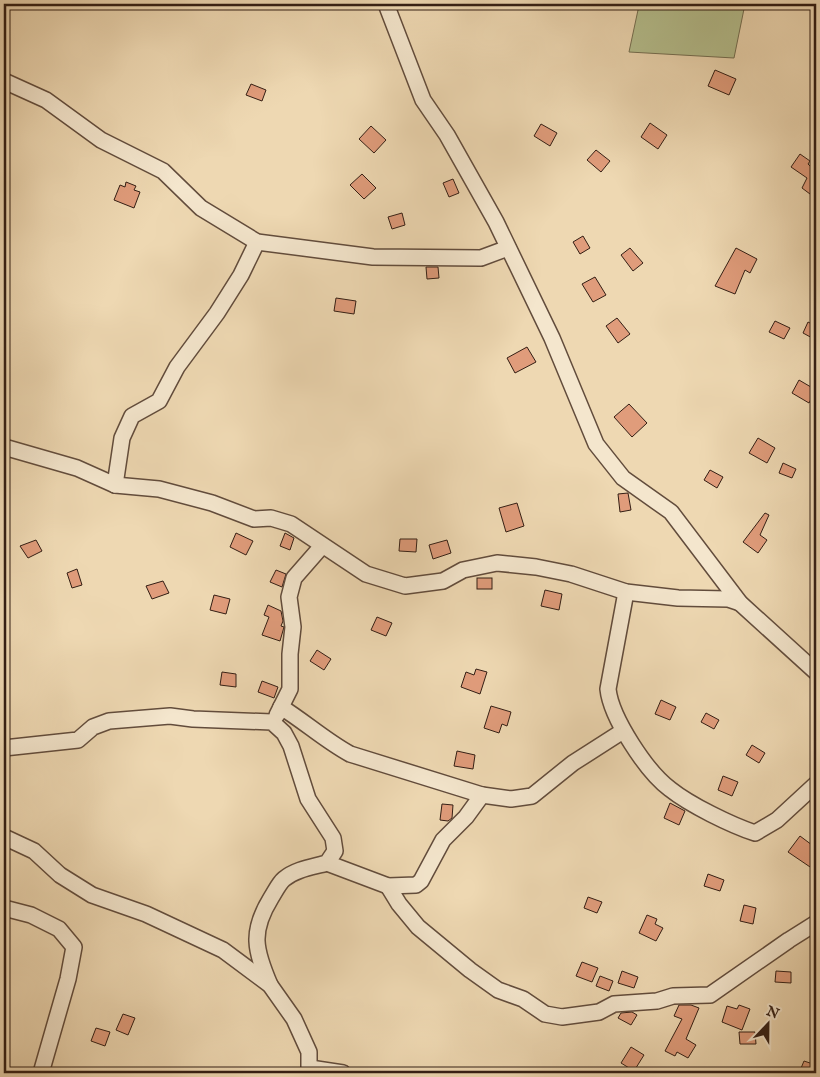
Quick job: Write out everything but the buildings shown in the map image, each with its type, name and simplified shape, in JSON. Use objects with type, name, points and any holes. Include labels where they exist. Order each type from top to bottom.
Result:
[{"type":"street","points":[[386,4],[423,100],[447,135],[496,222],[552,338],[596,444],[623,478],[670,512],[740,603],[816,672]]},
{"type":"street","points":[[4,81],[46,100],[101,140],[163,171],[201,208],[257,242],[373,257],[482,258],[508,248]]},
{"type":"street","points":[[114,485],[122,438],[132,416],[159,401],[177,367],[217,313],[241,275],[257,242]]},
{"type":"street","points":[[4,447],[77,468],[114,485],[159,490],[212,503],[254,519],[271,518],[291,524],[366,574],[405,586],[443,581],[463,570],[497,563],[536,567],[571,574],[626,592],[678,598],[728,599],[740,603]]},
{"type":"street","points":[[272,722],[290,689],[290,654],[293,627],[289,597],[294,578],[322,546]]},
{"type":"street","points":[[626,592],[608,690],[609,700],[623,731],[639,754],[669,789],[740,828],[756,833],[777,820],[816,784]]},
{"type":"street","points":[[281,708],[350,754],[482,795],[511,798],[532,796],[573,763],[623,731]]},
{"type":"street","points":[[4,748],[78,740],[94,727],[109,721],[170,716],[202,720],[272,722],[284,733],[291,746],[308,799],[333,838],[334,851],[327,863]]},
{"type":"street","points":[[343,1073],[309,1070],[309,1052],[294,1019],[270,985],[260,961],[256,937],[264,910],[283,880],[300,870],[327,863],[388,886],[416,886],[443,840],[466,818],[482,795]]},
{"type":"street","points":[[4,837],[34,851],[60,875],[92,895],[146,914],[223,950],[270,985]]},
{"type":"street","points":[[388,886],[399,904],[418,927],[470,970],[498,990],[523,1000],[545,1014],[562,1017],[599,1012],[614,1004],[658,1001],[673,996],[710,995],[788,940],[816,923]]},
{"type":"street","points":[[4,908],[31,915],[59,929],[74,947],[68,979],[41,1073]]},
{"type":"green space","points":[[647,4],[745,4],[734,58],[629,52],[638,10]]}]
